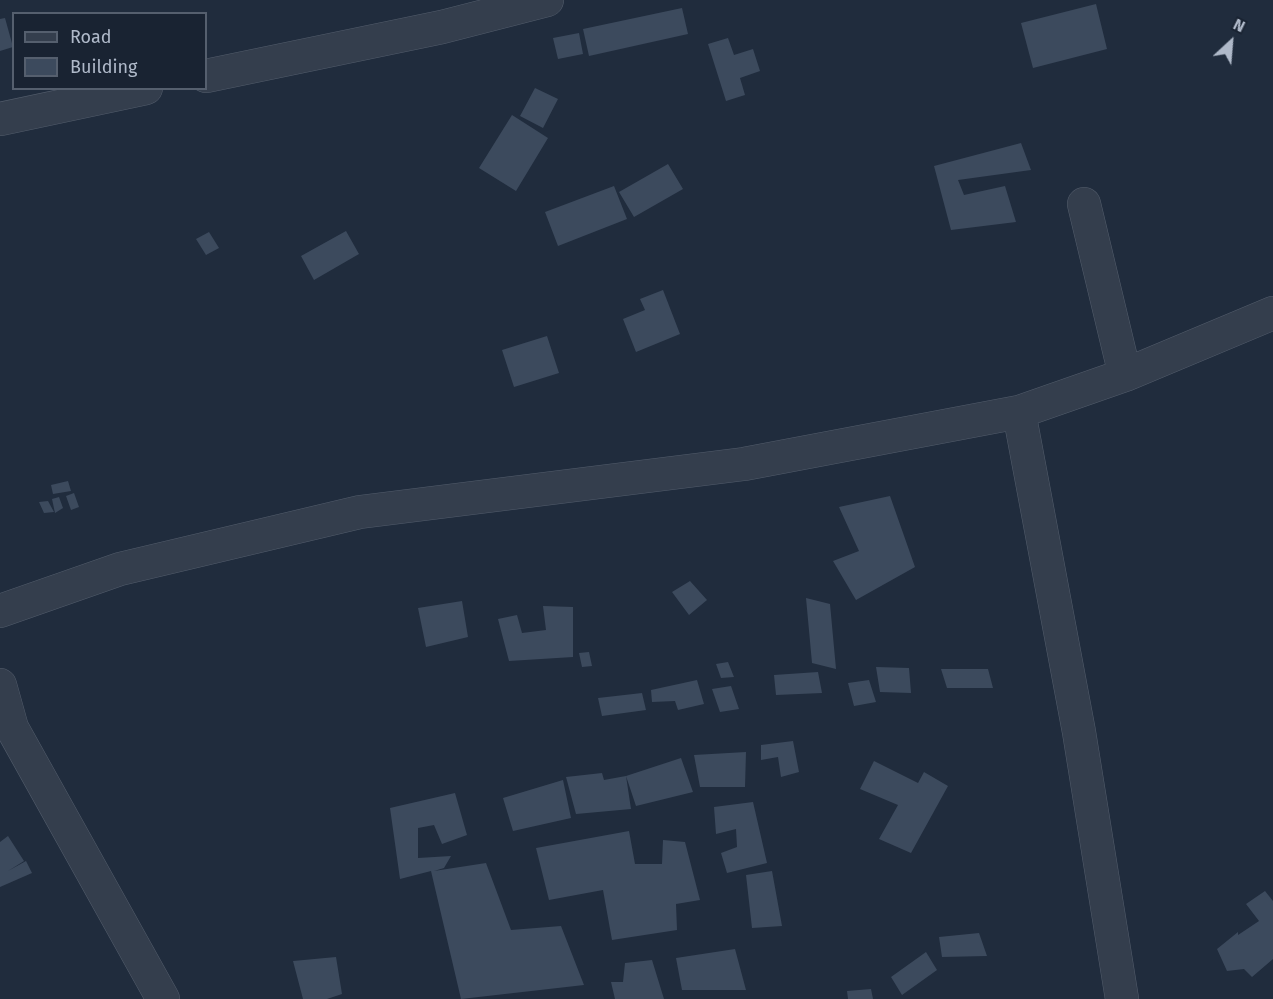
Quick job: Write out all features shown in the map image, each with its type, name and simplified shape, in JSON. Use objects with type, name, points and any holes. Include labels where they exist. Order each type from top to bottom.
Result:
[{"type":"street","points":[[207,76],[442,27],[547,0]]},
{"type":"street","points":[[0,119],[137,90]]},
{"type":"street","points":[[1084,204],[1109,297],[1125,375]]},
{"type":"street","points":[[0,611],[120,569],[360,512],[744,464],[1019,412],[1125,375],[1273,313]]},
{"type":"street","points":[[1019,412],[1079,732],[1122,999]]},
{"type":"street","points":[[0,685],[12,728],[163,999]]},
{"type":"building","points":[[1096,4],[1107,49],[1033,68],[1021,23]]},
{"type":"building","points":[[682,8],[688,34],[589,56],[583,29]]},
{"type":"building","points":[[5,18],[12,47],[0,51],[0,19]]},
{"type":"building","points":[[579,33],[583,54],[558,59],[553,38]]},
{"type":"building","points":[[728,38],[734,55],[753,49],[760,71],[740,78],[745,95],[726,101],[708,44]]},
{"type":"building","points":[[535,88],[558,99],[543,128],[520,116]]},
{"type":"building","points":[[512,115],[548,138],[516,191],[479,168]]},
{"type":"building","points":[[1021,143],[1031,170],[958,180],[964,195],[1005,186],[1016,222],[951,230],[934,166]]},
{"type":"building","points":[[668,164],[683,189],[634,217],[619,192]]},
{"type":"building","points":[[614,186],[627,219],[558,246],[545,212]]},
{"type":"building","points":[[346,231],[359,254],[314,280],[301,256]]},
{"type":"building","points":[[209,232],[219,248],[206,255],[196,239]]},
{"type":"building","points":[[663,290],[680,334],[636,352],[623,319],[645,310],[640,299]]},
{"type":"building","points":[[547,336],[559,373],[514,387],[502,350]]},
{"type":"building","points":[[68,481],[71,491],[53,494],[51,485]]},
{"type":"building","points":[[74,493],[79,507],[71,510],[66,496]]},
{"type":"building","points":[[890,496],[915,567],[856,600],[833,561],[859,551],[839,507]]},
{"type":"building","points":[[59,497],[63,508],[55,513],[52,499]]},
{"type":"building","points":[[48,501],[54,512],[44,513],[39,502]]},
{"type":"building","points":[[690,581],[707,600],[689,615],[672,592]]},
{"type":"building","points":[[806,598],[830,604],[836,669],[812,663]]},
{"type":"building","points":[[462,601],[468,637],[426,647],[418,608]]},
{"type":"building","points":[[543,606],[573,607],[573,657],[509,661],[498,619],[517,615],[522,633],[546,630]]},
{"type":"building","points":[[589,652],[592,666],[582,667],[579,653]]},
{"type":"building","points":[[728,662],[734,677],[721,678],[716,664]]},
{"type":"building","points":[[876,667],[909,668],[911,693],[880,692]]},
{"type":"building","points":[[941,669],[988,669],[993,688],[947,688]]},
{"type":"building","points":[[818,672],[822,693],[776,695],[774,675]]},
{"type":"building","points":[[697,680],[704,704],[678,710],[675,701],[652,702],[651,690]]},
{"type":"building","points":[[869,680],[876,702],[854,706],[848,683]]},
{"type":"building","points":[[731,686],[739,709],[720,712],[712,689]]},
{"type":"building","points":[[642,693],[646,710],[602,716],[598,698]]},
{"type":"building","points":[[793,741],[799,772],[781,777],[778,757],[761,760],[761,745]]},
{"type":"building","points":[[746,752],[745,787],[700,787],[694,755]]},
{"type":"building","points":[[681,758],[693,792],[636,806],[626,776]]},
{"type":"building","points":[[874,761],[918,783],[924,772],[948,786],[911,853],[879,839],[898,805],[860,789]]},
{"type":"building","points":[[602,773],[604,780],[626,776],[631,809],[576,814],[566,777]]},
{"type":"building","points":[[563,780],[571,818],[513,831],[503,798]]},
{"type":"building","points":[[455,793],[467,835],[442,844],[434,825],[418,828],[418,858],[451,856],[444,868],[434,871],[486,863],[511,930],[561,926],[584,985],[461,999],[431,871],[400,879],[390,808]]},
{"type":"building","points":[[753,802],[767,863],[727,873],[721,853],[737,847],[736,829],[716,834],[714,807]]},
{"type":"building","points":[[629,831],[635,864],[662,864],[663,840],[685,842],[700,900],[676,904],[677,930],[612,940],[603,890],[549,900],[536,848]]},
{"type":"building","points":[[8,836],[24,861],[8,871],[26,861],[32,873],[0,887],[0,842]]},
{"type":"building","points":[[772,871],[782,926],[752,928],[746,875]]},
{"type":"building","points":[[1265,891],[1273,901],[1273,959],[1252,977],[1244,969],[1227,971],[1217,949],[1238,932],[1238,935],[1259,921],[1246,904]]},
{"type":"building","points":[[979,933],[987,956],[942,957],[939,937]]},
{"type":"building","points":[[735,949],[746,990],[682,990],[676,958]]},
{"type":"building","points":[[926,952],[937,970],[902,995],[891,977]]},
{"type":"building","points":[[336,957],[342,994],[327,999],[303,999],[293,961]]},
{"type":"building","points":[[652,960],[664,999],[615,999],[611,982],[623,982],[625,963]]},
{"type":"building","points":[[871,989],[873,999],[848,999],[847,991]]}]
